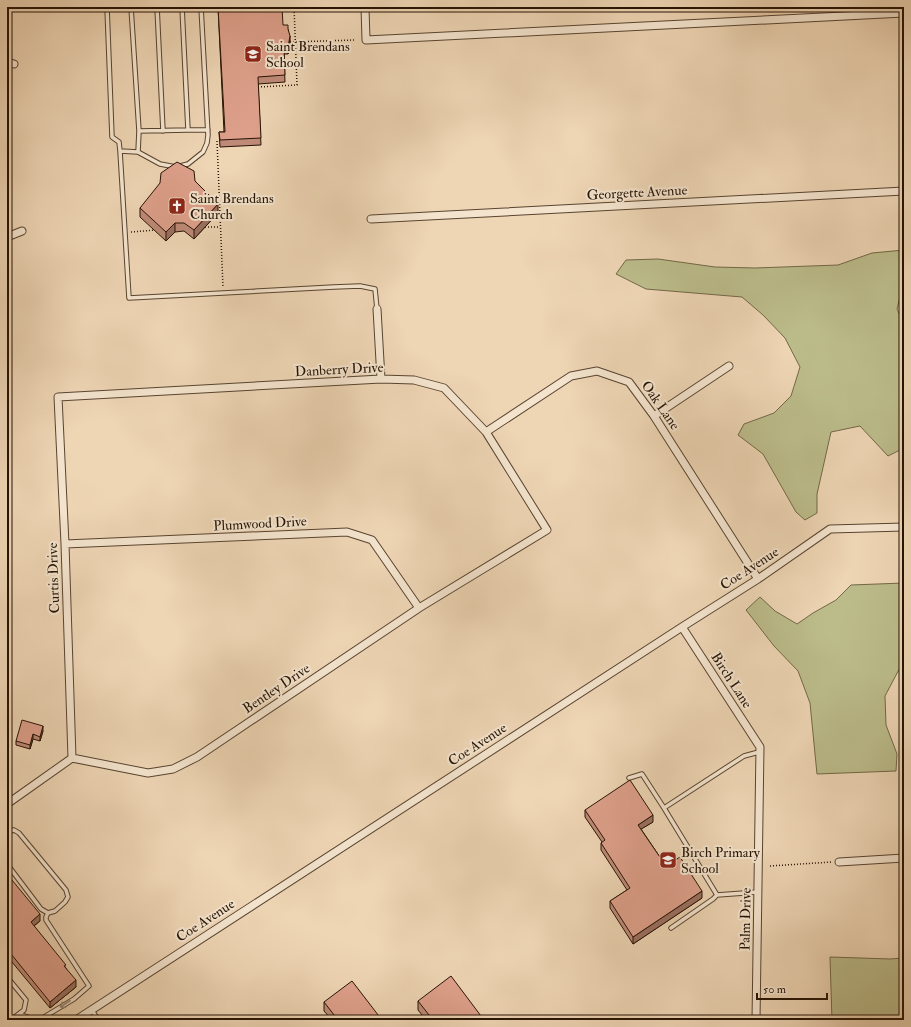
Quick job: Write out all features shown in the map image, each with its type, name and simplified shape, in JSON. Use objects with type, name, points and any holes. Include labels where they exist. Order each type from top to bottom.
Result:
[{"type":"street","points":[[365,7],[366,40],[904,12]]},
{"type":"street","name":"Georgette Avenue","points":[[371,219],[904,191]]},
{"type":"street","points":[[7,237],[22,231]]},
{"type":"street","points":[[377,309],[381,379]]},
{"type":"street","points":[[654,416],[729,366]]},
{"type":"street","name":"Oak Lane","points":[[486,432],[571,376],[597,371],[628,382],[654,416],[758,579]]},
{"type":"street","name":"Danberry Drive","points":[[58,397],[381,379],[414,380],[444,388],[486,432],[547,530]]},
{"type":"street","name":"Curtis Drive","points":[[58,397],[65,544],[72,758]]},
{"type":"street","name":"Coe Avenue","points":[[76,1020],[758,579],[830,530],[904,527]]},
{"type":"street","name":"Bentley Drive","points":[[72,758],[148,773],[172,769],[197,757],[419,608],[547,530]]},
{"type":"street","name":"Plumwood Drive","points":[[65,544],[347,532],[372,540],[419,608]]},
{"type":"street","name":"Birch Lane","points":[[682,627],[759,749]]},
{"type":"street","name":"Palm Drive","points":[[756,1020],[759,749]]},
{"type":"street","points":[[7,804],[72,758]]},
{"type":"street","points":[[839,862],[904,858]]},
{"type":"lane","points":[[107,7],[112,137],[119,142],[130,298],[360,286],[375,289],[377,309]]},
{"type":"lane","points":[[131,7],[139,131],[138,152]]},
{"type":"lane","points":[[157,7],[163,131]]},
{"type":"lane","points":[[182,7],[188,130]]},
{"type":"lane","points":[[120,151],[138,152],[160,164],[176,167],[188,164],[202,152],[207,143],[208,130],[201,7]]},
{"type":"lane","points":[[139,131],[208,130]]},
{"type":"lane","points":[[664,808],[744,756],[759,749]]},
{"type":"lane","points":[[629,778],[642,774],[717,895]]},
{"type":"lane","points":[[7,832],[14,830],[19,833],[66,890],[68,897],[65,902],[55,911],[48,913],[41,909],[7,864]]},
{"type":"lane","points":[[671,928],[717,895],[758,892]]},
{"type":"lane","points":[[40,1020],[74,998],[89,986],[46,920],[48,913]]},
{"type":"lane","points":[[7,977],[26,1000],[24,1010],[11,1020]]},
{"type":"lane","points":[[92,1010],[98,1020]]},
{"type":"lane","points":[[19,1014],[36,1020]]},
{"type":"path","points":[[258,87],[297,85],[294,7]]},
{"type":"path","points":[[211,9],[225,8]]},
{"type":"path","points":[[290,42],[354,40]]},
{"type":"path","points":[[217,141],[223,293]]},
{"type":"path","points":[[205,228],[220,227]]},
{"type":"path","points":[[125,232],[155,230]]},
{"type":"path","points":[[770,866],[839,862]]},
{"type":"green space","points":[[904,250],[904,281],[897,309],[904,324],[904,435],[902,449],[888,456],[860,426],[831,432],[817,494],[817,513],[805,520],[796,512],[763,454],[738,435],[744,424],[774,413],[791,396],[800,367],[785,338],[763,315],[742,297],[646,289],[616,274],[626,260],[658,259],[715,267],[755,268],[838,265],[872,253]]},
{"type":"green space","points":[[904,583],[904,660],[885,696],[886,725],[897,754],[896,771],[817,774],[810,703],[798,671],[774,646],[746,610],[760,597],[775,611],[797,624],[836,600],[851,585]]},
{"type":"green space","points":[[830,957],[904,958],[904,1020],[832,1020]]},
{"type":"building","points":[[218,7],[282,7],[283,25],[288,25],[290,36],[288,47],[284,47],[285,75],[258,77],[261,138],[220,140],[219,132],[225,132]]},
{"type":"building","points":[[177,162],[194,171],[195,181],[218,204],[194,230],[184,223],[175,223],[166,232],[140,208],[160,183],[161,173]]},
{"type":"building","points":[[22,720],[43,726],[40,737],[33,734],[30,745],[16,741]]},
{"type":"building","name":"Birch Primary School","points":[[630,780],[653,815],[638,825],[666,866],[680,857],[702,891],[633,937],[610,901],[630,888],[601,843],[605,840],[585,810]]},
{"type":"building","points":[[7,874],[40,914],[31,922],[66,965],[64,966],[76,980],[50,1002],[7,949]]},
{"type":"building","points":[[451,976],[484,1020],[433,1020],[418,1001]]},
{"type":"building","points":[[352,981],[382,1020],[338,1020],[324,1002]]},
{"type":"place","name":"Saint Brendans School","points":[[253,54]]},
{"type":"place","name":"Saint Brendans Church","points":[[177,206]]},
{"type":"place","name":"Birch Primary School","points":[[668,860]]}]
